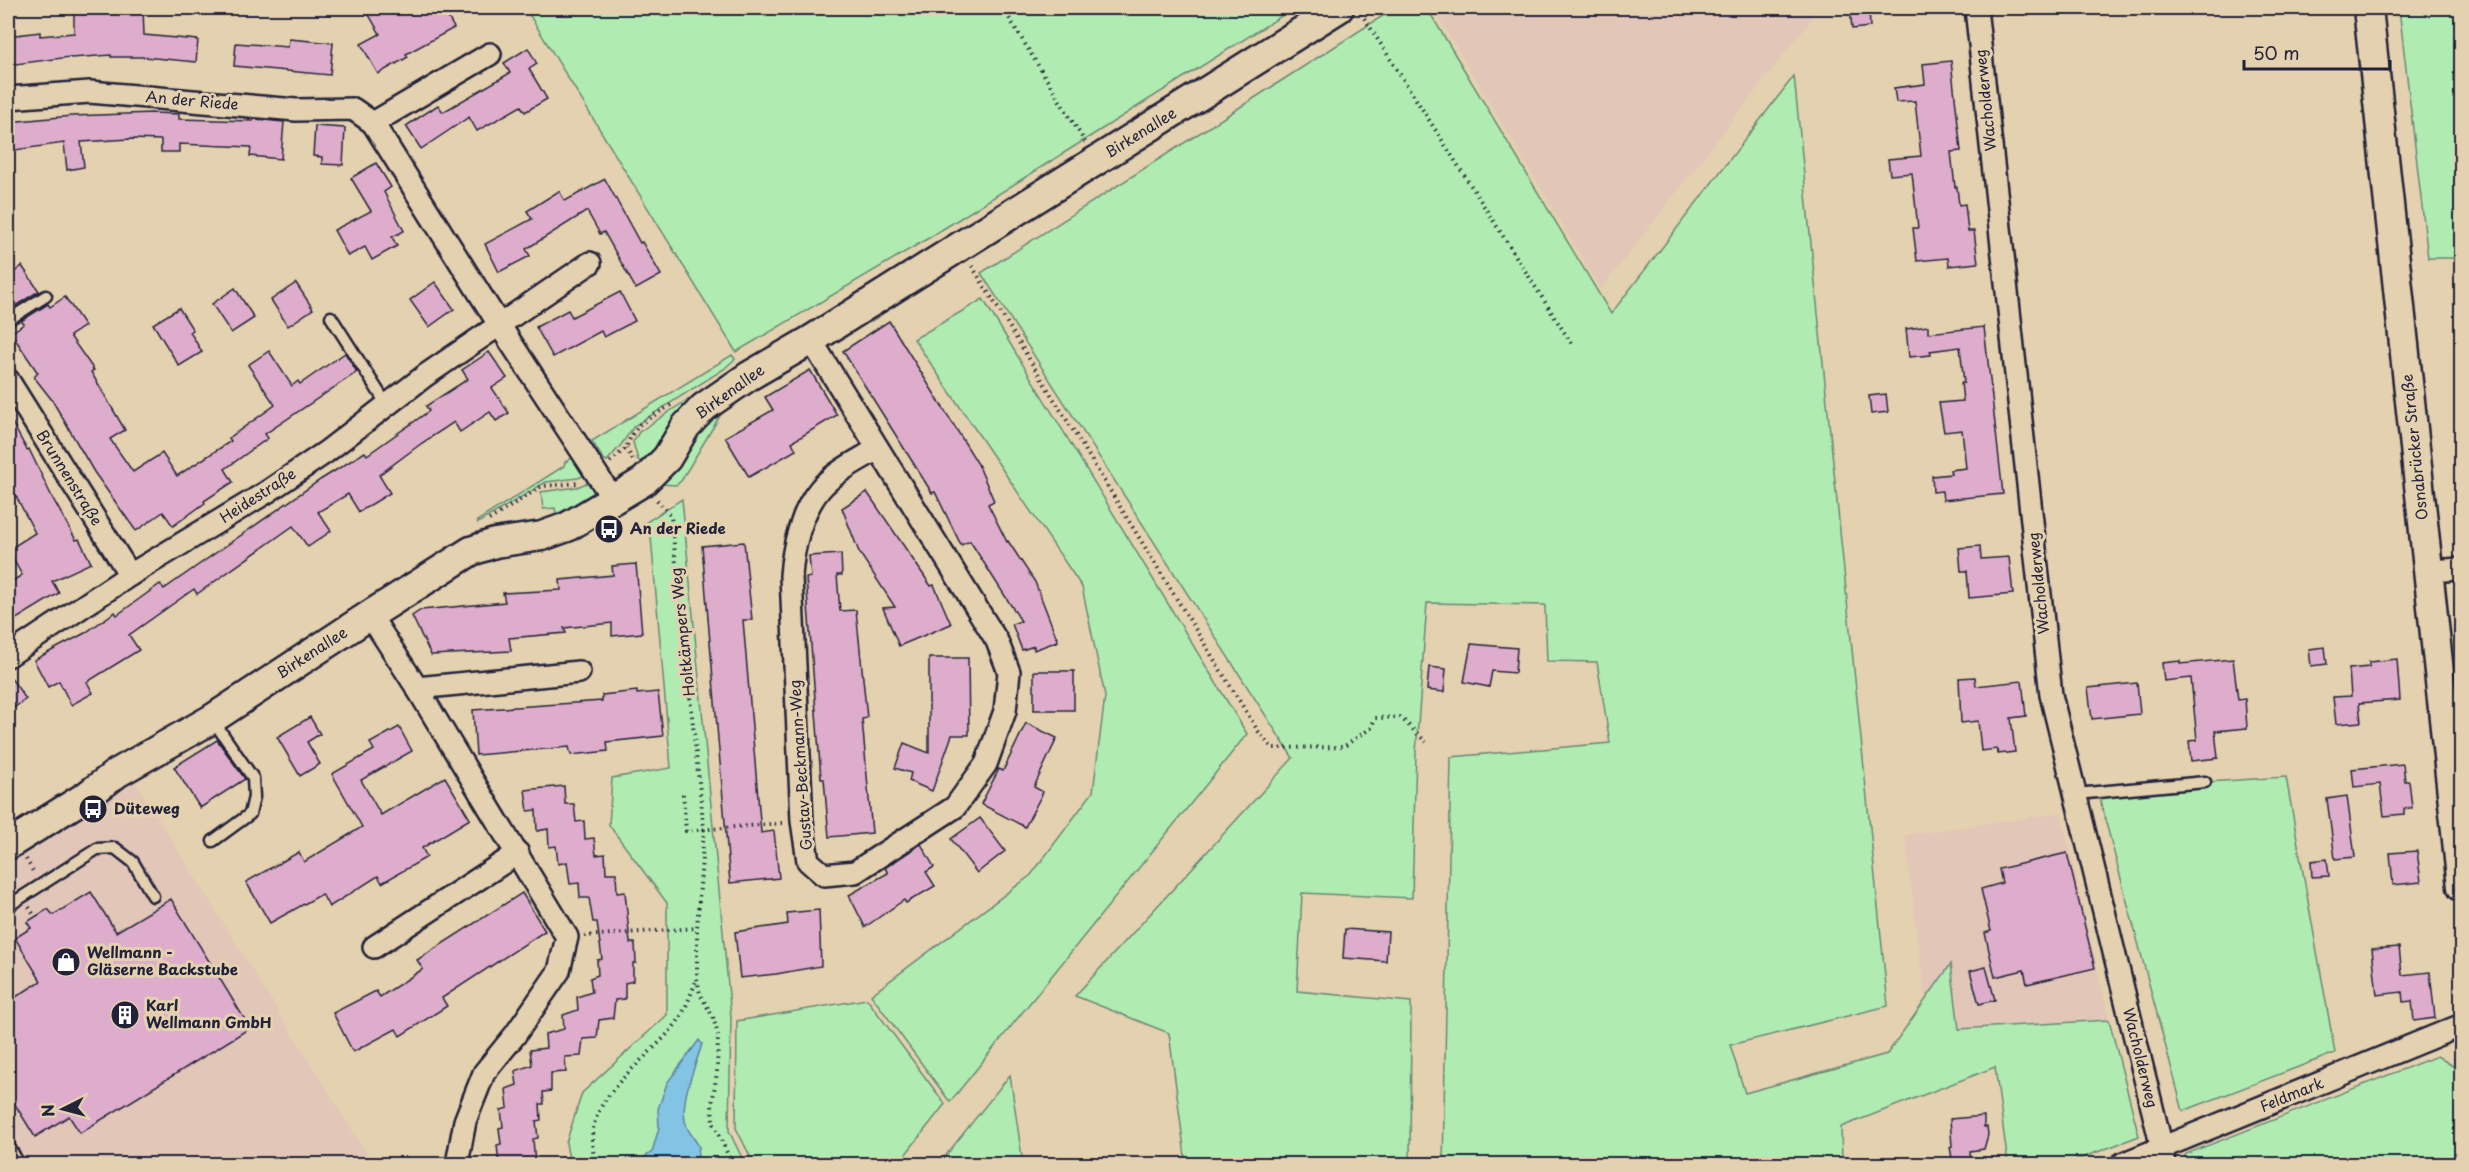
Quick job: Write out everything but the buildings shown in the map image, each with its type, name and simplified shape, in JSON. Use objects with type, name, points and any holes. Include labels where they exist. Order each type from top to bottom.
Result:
[{"type":"street","name":"Birkenallee","points":[[8,845],[117,774],[212,719],[471,551],[495,543],[542,536],[567,527],[644,481],[667,458],[686,426],[704,407],[749,376],[811,340],[1339,8]]},
{"type":"street","name":"Wacholderweg","points":[[1976,8],[2051,695],[2163,1156]]},
{"type":"street","name":"Osnabrücker Straße","points":[[2368,8],[2462,887]]},
{"type":"street","points":[[373,123],[490,54]]},
{"type":"street","name":"An der Riede","points":[[8,98],[90,92],[296,110],[353,109],[373,123],[500,326],[613,499]]},
{"type":"street","points":[[500,326],[590,263]]},
{"type":"street","name":"Heidestraße","points":[[8,656],[130,575],[267,492],[326,452],[426,375],[500,326]]},
{"type":"street","name":"Gustav-Beckmann-Weg","points":[[811,340],[997,641],[1009,672],[1005,711],[986,764],[955,807],[855,872],[824,875],[808,861],[802,821],[791,576],[792,554],[807,513],[820,489],[838,474],[877,449]]},
{"type":"street","name":"Brunnenstraße","points":[[8,380],[130,575]]},
{"type":"street","points":[[2428,572],[2462,569]]},
{"type":"street","points":[[370,615],[518,853],[567,937],[559,971],[515,1035],[484,1072],[465,1121],[457,1164]]},
{"type":"street","points":[[417,688],[579,672]]},
{"type":"street","points":[[374,947],[518,853]]},
{"type":"street","name":"Feldmark","points":[[2122,1164],[2163,1156],[2462,1025]]},
{"type":"lane","points":[[8,320],[46,296]]},
{"type":"lane","points":[[331,317],[387,405]]},
{"type":"lane","points":[[212,719],[241,758],[254,783],[250,814],[213,841]]},
{"type":"lane","points":[[2076,794],[2205,782]]},
{"type":"lane","points":[[9,900],[97,849],[115,848],[133,862],[153,896]]},
{"type":"lane","points":[[8,1145],[19,1164]]},
{"type":"path","points":[[1003,8],[1097,160]]},
{"type":"path","points":[[1358,8],[1573,346]]},
{"type":"path","points":[[959,245],[1258,731],[1272,747],[1343,747],[1371,728],[1375,718],[1400,717],[1426,742]]},
{"type":"path","name":"Birkenallee","points":[[481,524],[542,486],[582,483],[598,473],[626,448],[640,424],[681,399]]},
{"type":"path","name":"Holtkämpers Weg","points":[[626,448],[644,481],[671,516],[704,830],[697,928],[697,978],[700,994],[713,1017],[718,1035],[717,1072],[712,1104],[713,1122],[732,1164]]},
{"type":"path","points":[[683,795],[686,831],[802,821]]},
{"type":"path","points":[[567,937],[697,928]]},
{"type":"path","name":"Holtkämpers Weg","points":[[597,1164],[592,1147],[592,1134],[600,1110],[626,1074],[652,1051],[677,1021],[697,978]]},
{"type":"shaded area","points":[[1433,8],[1806,8],[1813,17],[1601,289]]},
{"type":"shaded area","points":[[135,781],[373,1164],[8,1164],[8,861]]},
{"type":"shaded area","points":[[2061,813],[2109,1020],[1959,1029],[1951,964],[1925,1001],[1905,835]]},
{"type":"green space","points":[[513,8],[1294,8],[932,236],[736,352],[529,14]]},
{"type":"green space","points":[[1395,8],[1427,8],[1611,314],[1794,76],[1888,1006],[1730,1045],[1745,1093],[1887,1054],[1951,964],[1959,1029],[2109,1020],[2139,1136],[2066,1164],[2008,1164],[1995,1067],[1841,1127],[1842,1164],[1443,1164],[1451,757],[1610,743],[1597,662],[1547,661],[1545,605],[1427,603],[1416,752],[1412,898],[1302,893],[1297,991],[1411,1002],[1410,1164],[1186,1164],[1169,1033],[1075,996],[1293,758],[981,273]]},
{"type":"green space","points":[[2399,8],[2461,8],[2461,258],[2428,258]]},
{"type":"green space","points":[[983,299],[1247,734],[950,1102],[871,995],[1031,875],[1093,792],[1105,696],[1082,587],[914,339]]},
{"type":"green space","points":[[732,355],[735,359],[724,369],[634,426],[607,461],[603,459],[592,441]]},
{"type":"green space","points":[[737,369],[670,431],[645,463],[638,460],[633,442],[639,432],[732,370]]},
{"type":"green space","points":[[724,409],[681,481],[676,485],[661,484],[699,428]]},
{"type":"green space","points":[[575,451],[585,475],[546,482],[478,523],[477,521],[564,466]]},
{"type":"green space","points":[[594,480],[596,492],[584,504],[556,513],[555,508],[543,509],[541,492],[577,487]]},
{"type":"green space","points":[[682,499],[731,1017],[729,1131],[745,1164],[570,1164],[566,1143],[582,1093],[667,1015],[667,903],[609,825],[612,778],[671,768],[651,537],[645,523]]},
{"type":"green space","points":[[2286,777],[2335,1053],[2183,1111],[2097,789]]},
{"type":"green space","points":[[867,999],[945,1104],[898,1164],[754,1164],[736,1128],[737,1021]]},
{"type":"green space","points":[[2437,1056],[2459,1070],[2461,1164],[2181,1164],[2186,1154]]},
{"type":"green space","points":[[1010,1075],[1023,1164],[939,1164]]},
{"type":"water","points":[[699,1040],[702,1044],[688,1085],[684,1107],[687,1127],[699,1147],[696,1164],[641,1164],[640,1160],[652,1152],[659,1128],[658,1109],[667,1083]]},
{"type":"place","name":"An der Riede","points":[[609,529]]},
{"type":"place","name":"Düteweg","points":[[93,809]]},
{"type":"place","name":"Wellmann - Gläserne Backstube","points":[[66,962]]},
{"type":"place","name":"Karl Wellmann GmbH","points":[[125,1015]]}]
